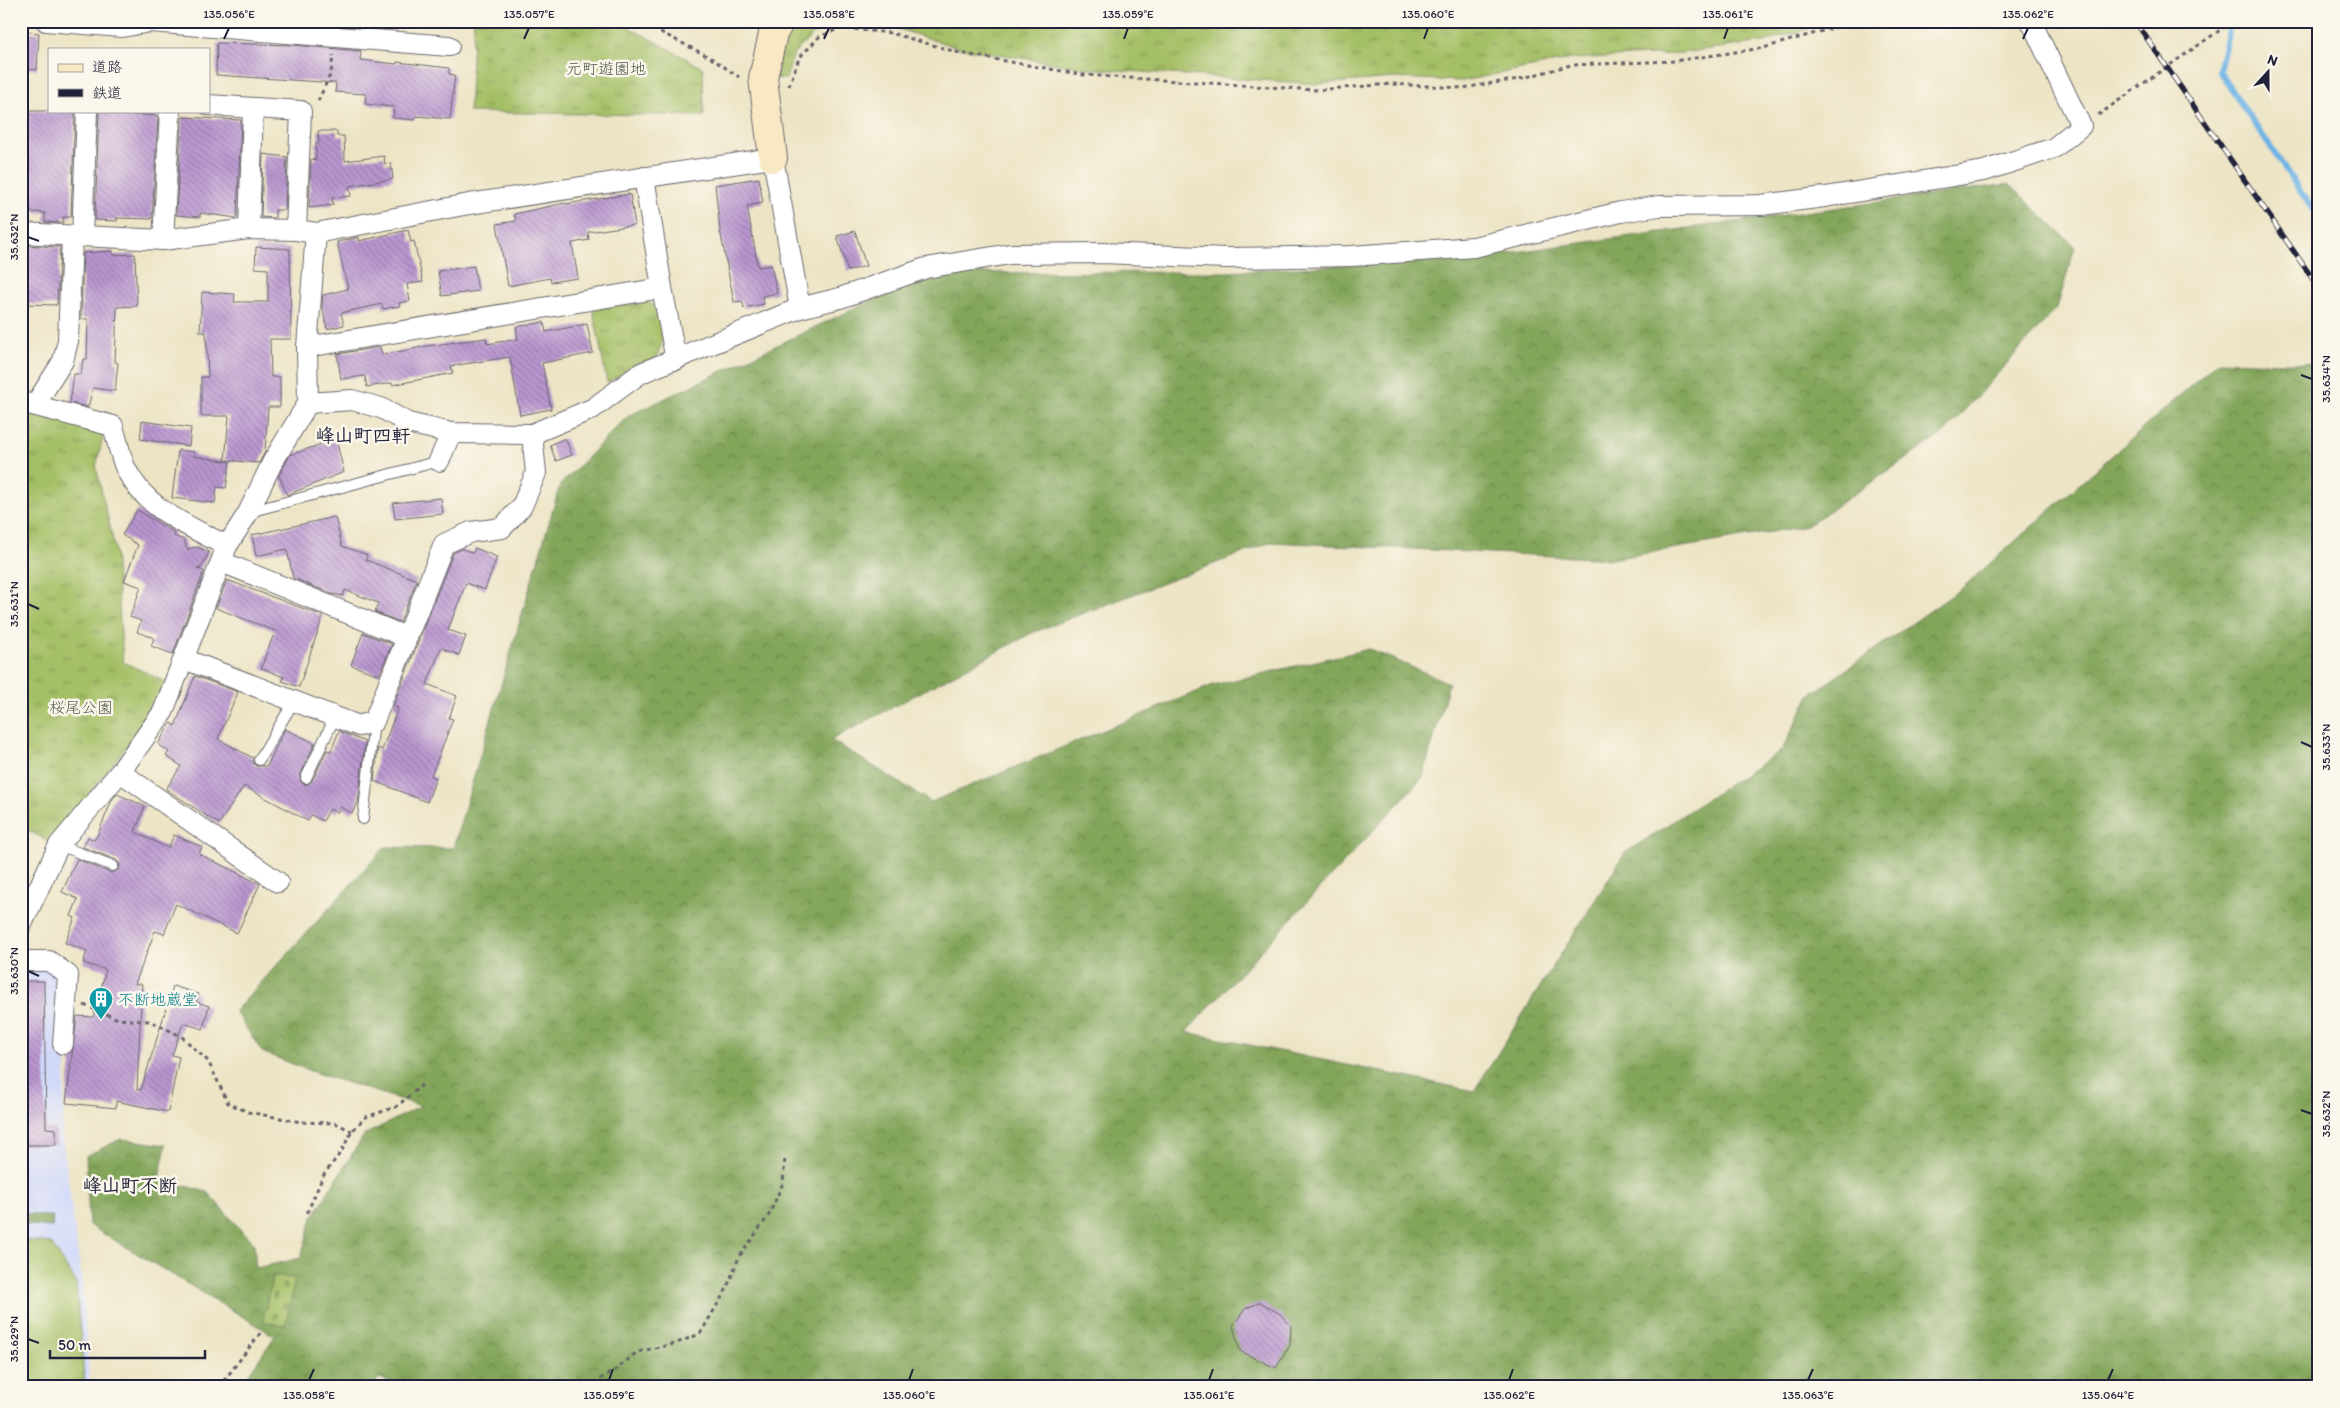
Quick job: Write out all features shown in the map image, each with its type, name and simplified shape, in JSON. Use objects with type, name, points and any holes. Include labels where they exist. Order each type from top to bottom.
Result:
[{"type":"street","points":[[46,21],[122,28],[150,22],[344,32],[449,46]]},
{"type":"street","points":[[780,21],[773,34],[763,78],[777,91],[773,158],[800,308]]},
{"type":"street","points":[[308,403],[352,400],[381,408],[408,424],[451,433],[532,434],[592,409],[641,373],[800,308],[840,298],[926,268],[1010,254],[1102,253],[1226,258],[1352,256],[1474,247],[1621,212],[1659,206],[1770,204],[1984,171],[2054,148],[2081,126],[2031,21]]},
{"type":"street","points":[[21,926],[59,846],[120,772],[163,712],[225,554],[248,513],[272,463],[308,403],[306,231],[300,111],[210,104]]},
{"type":"street","points":[[249,229],[253,108]]},
{"type":"street","points":[[87,112],[68,341],[63,361],[28,404],[113,426],[126,468],[147,500],[182,522],[225,554],[406,637]]},
{"type":"street","points":[[163,240],[170,112]]},
{"type":"street","points":[[21,233],[163,240],[249,229],[306,231],[469,204],[773,158]]},
{"type":"street","points":[[644,177],[676,360]]},
{"type":"street","points":[[307,347],[662,288]]},
{"type":"street","points":[[440,462],[451,433]]},
{"type":"street","points":[[184,659],[358,726],[374,721],[444,544],[471,532],[502,528],[522,506],[536,473],[532,434]]},
{"type":"street","points":[[120,772],[278,882]]},
{"type":"street","points":[[21,961],[49,962],[68,975],[63,1044]]},
{"type":"lane","points":[[248,513],[440,462]]},
{"type":"lane","points":[[259,760],[294,701]]},
{"type":"lane","points":[[306,778],[335,717]]},
{"type":"lane","points":[[363,819],[374,721]]},
{"type":"lane","points":[[59,846],[113,866]]},
{"type":"path","points":[[640,21],[777,91],[799,58],[819,37],[842,28],[891,33],[960,52],[1084,74],[1316,90],[1392,84],[1463,88],[1519,79],[1571,65],[1674,61],[1763,48],[1858,21]]},
{"type":"path","points":[[2081,126],[2233,21]]},
{"type":"path","points":[[300,111],[319,100],[331,73],[344,32]]},
{"type":"path","points":[[67,998],[118,1019],[150,1021],[181,1036],[208,1061],[228,1103],[248,1112],[301,1122],[334,1123],[352,1131]]},
{"type":"path","points":[[307,1213],[323,1176],[352,1131],[366,1117],[396,1106],[422,1085]]},
{"type":"path","points":[[586,1387],[618,1369],[637,1352],[674,1344],[700,1334],[726,1290],[739,1257],[769,1215],[783,1183],[785,1156]]},
{"type":"path","points":[[219,1387],[262,1331]]},
{"type":"shaded area","points":[[21,968],[46,968],[60,978],[67,1046],[62,1136],[82,1282],[90,1387],[21,1387]]},
{"type":"green space","name":"元町遊園地","points":[[474,21],[618,21],[703,68],[704,116],[469,112]]},
{"type":"green space","points":[[793,21],[1835,21],[1763,42],[1673,54],[1571,59],[1462,81],[1394,78],[1318,84],[1084,68],[960,48],[892,27],[840,22],[813,34],[794,54],[786,79],[775,78],[783,38]]},
{"type":"green space","points":[[2009,184],[2075,247],[2057,308],[1944,433],[1807,526],[1612,559],[1272,542],[1034,632],[831,740],[931,802],[1213,685],[1369,649],[1449,683],[1423,777],[1186,1032],[1474,1091],[1625,853],[1782,750],[1810,695],[1961,589],[2219,361],[2319,364],[2319,1387],[412,1387],[378,1378],[374,1387],[240,1387],[275,1336],[89,1225],[86,1156],[121,1139],[166,1145],[159,1179],[207,1192],[254,1244],[256,1268],[301,1258],[312,1218],[364,1135],[421,1106],[313,1072],[262,1052],[235,1011],[385,847],[453,848],[560,485],[628,416],[929,273],[1225,272],[1472,258]]},
{"type":"green space","points":[[648,302],[656,307],[663,339],[656,359],[637,364],[607,383],[593,309]]},
{"type":"green space","name":"桜尾公園","points":[[21,409],[104,432],[96,467],[115,549],[123,662],[166,682],[155,709],[52,843],[21,827]]},
{"type":"green space","points":[[21,1213],[53,1217],[52,1227],[21,1224]]},
{"type":"green space","points":[[21,1240],[51,1243],[76,1282],[85,1387],[21,1387]]},
{"type":"green space","points":[[273,1275],[295,1279],[285,1326],[263,1321]]},
{"type":"building","points":[[21,31],[39,33],[37,70],[21,68]]},
{"type":"building","points":[[217,43],[292,45],[361,51],[360,60],[449,68],[449,74],[455,75],[450,119],[416,116],[415,120],[393,118],[394,107],[365,104],[366,94],[335,92],[336,83],[216,75]]},
{"type":"building","points":[[21,111],[75,112],[71,217],[63,217],[63,223],[45,222],[45,213],[21,211]]},
{"type":"building","points":[[99,112],[127,112],[127,114],[158,116],[152,219],[117,218],[117,221],[95,220]]},
{"type":"building","points":[[182,117],[241,120],[237,218],[200,213],[200,217],[176,215]]},
{"type":"building","points":[[318,131],[337,131],[337,136],[344,136],[345,161],[384,156],[385,164],[391,163],[393,179],[349,186],[351,196],[332,198],[333,205],[309,208],[311,159],[316,160],[316,143],[319,143]]},
{"type":"building","points":[[263,154],[287,157],[285,210],[275,210],[275,218],[261,217]]},
{"type":"building","points":[[759,178],[763,203],[747,206],[758,267],[771,265],[777,293],[762,296],[764,304],[744,308],[742,301],[734,302],[720,230],[715,185]]},
{"type":"building","points":[[630,194],[635,225],[588,232],[589,240],[572,243],[578,278],[551,282],[550,278],[508,286],[497,224],[516,221],[514,214],[565,203]]},
{"type":"building","points":[[408,230],[411,242],[414,241],[423,282],[407,284],[410,301],[399,303],[400,306],[383,309],[382,304],[341,313],[344,325],[327,329],[322,306],[323,295],[348,289],[337,242],[359,237],[359,241]]},
{"type":"building","points":[[855,231],[866,266],[848,271],[837,236]]},
{"type":"building","points":[[21,245],[60,247],[57,305],[23,304]]},
{"type":"building","points":[[256,247],[290,249],[291,339],[270,339],[271,377],[280,377],[280,407],[268,407],[265,452],[259,463],[225,460],[229,416],[201,416],[201,377],[208,377],[206,332],[200,332],[202,292],[235,294],[234,302],[268,302],[268,269],[255,268]]},
{"type":"building","points":[[113,251],[113,255],[135,254],[137,306],[117,307],[115,362],[118,363],[115,391],[93,388],[88,407],[70,403],[74,374],[81,374],[83,359],[87,359],[88,319],[81,319],[83,253]]},
{"type":"building","points":[[474,266],[478,291],[442,296],[438,271]]},
{"type":"building","points":[[544,322],[546,332],[587,324],[593,353],[542,363],[551,409],[520,415],[510,357],[451,366],[453,373],[392,385],[392,383],[367,387],[365,376],[341,379],[337,354],[380,347],[382,355],[427,346],[486,338],[487,344],[518,339],[516,327]]},
{"type":"building","points":[[142,421],[191,428],[189,446],[140,439]]},
{"type":"building","points":[[565,438],[572,455],[556,461],[550,445]]},
{"type":"building","points":[[336,439],[344,472],[287,495],[279,476],[290,455]]},
{"type":"building","points":[[178,450],[194,452],[194,456],[230,462],[226,488],[217,487],[215,503],[172,498]]},
{"type":"building","points":[[441,498],[443,514],[395,519],[393,503]]},
{"type":"building","points":[[137,510],[175,533],[174,536],[184,540],[187,549],[197,547],[209,552],[201,568],[197,569],[204,571],[173,654],[151,646],[154,638],[137,632],[141,621],[130,617],[141,587],[124,581],[138,545],[122,535]]},
{"type":"building","points":[[335,517],[342,546],[367,555],[366,560],[417,580],[400,622],[375,612],[378,603],[345,590],[343,596],[332,594],[293,578],[287,549],[256,556],[252,535]]},
{"type":"building","points":[[475,548],[497,557],[485,590],[466,583],[448,630],[466,636],[459,655],[441,648],[427,684],[457,696],[449,718],[453,719],[431,776],[436,778],[427,802],[374,781],[378,748],[382,750],[398,708],[393,706],[453,553],[462,549],[473,553]]},
{"type":"building","points":[[227,580],[323,616],[299,687],[282,681],[284,677],[261,668],[275,631],[216,608]]},
{"type":"building","points":[[363,633],[392,644],[379,675],[351,665]]},
{"type":"building","points":[[195,676],[238,692],[218,739],[253,758],[253,763],[256,766],[267,766],[285,729],[315,743],[300,776],[301,782],[306,785],[312,781],[327,750],[331,751],[339,731],[365,742],[358,803],[352,813],[340,807],[337,813],[330,809],[323,821],[311,815],[308,821],[244,786],[219,824],[166,789],[181,766],[166,756],[169,752],[158,744],[171,723],[175,726]]},
{"type":"building","points":[[117,794],[145,806],[135,832],[168,848],[174,835],[202,847],[199,854],[260,884],[237,933],[176,904],[164,934],[155,931],[135,984],[142,984],[137,1089],[141,1090],[173,986],[199,994],[196,1002],[209,1006],[203,1029],[183,1023],[172,1055],[179,1057],[168,1112],[116,1101],[116,1108],[66,1103],[77,1016],[93,1017],[106,970],[83,963],[87,951],[65,943],[75,918],[71,916],[78,899],[62,892],[77,859],[111,873],[119,869],[120,864],[116,860],[83,847],[88,837],[94,840],[97,836],[112,800]]},
{"type":"building","points":[[21,981],[44,981],[46,1128],[56,1129],[56,1145],[21,1145]]},
{"type":"building","points":[[1260,1302],[1280,1314],[1291,1326],[1290,1345],[1276,1368],[1240,1351],[1233,1326],[1245,1309]]},
{"type":"waterway","points":[[2231,21],[2219,71],[2319,219]]},
{"type":"railway","points":[[2135,21],[2319,288]]},
{"type":"place","name":"不断地蔵堂","points":[[101,1020]]},
{"type":"district","name":"峰山町四軒","points":[[363,435]]},
{"type":"district","name":"峰山町不断","points":[[130,1185]]}]
